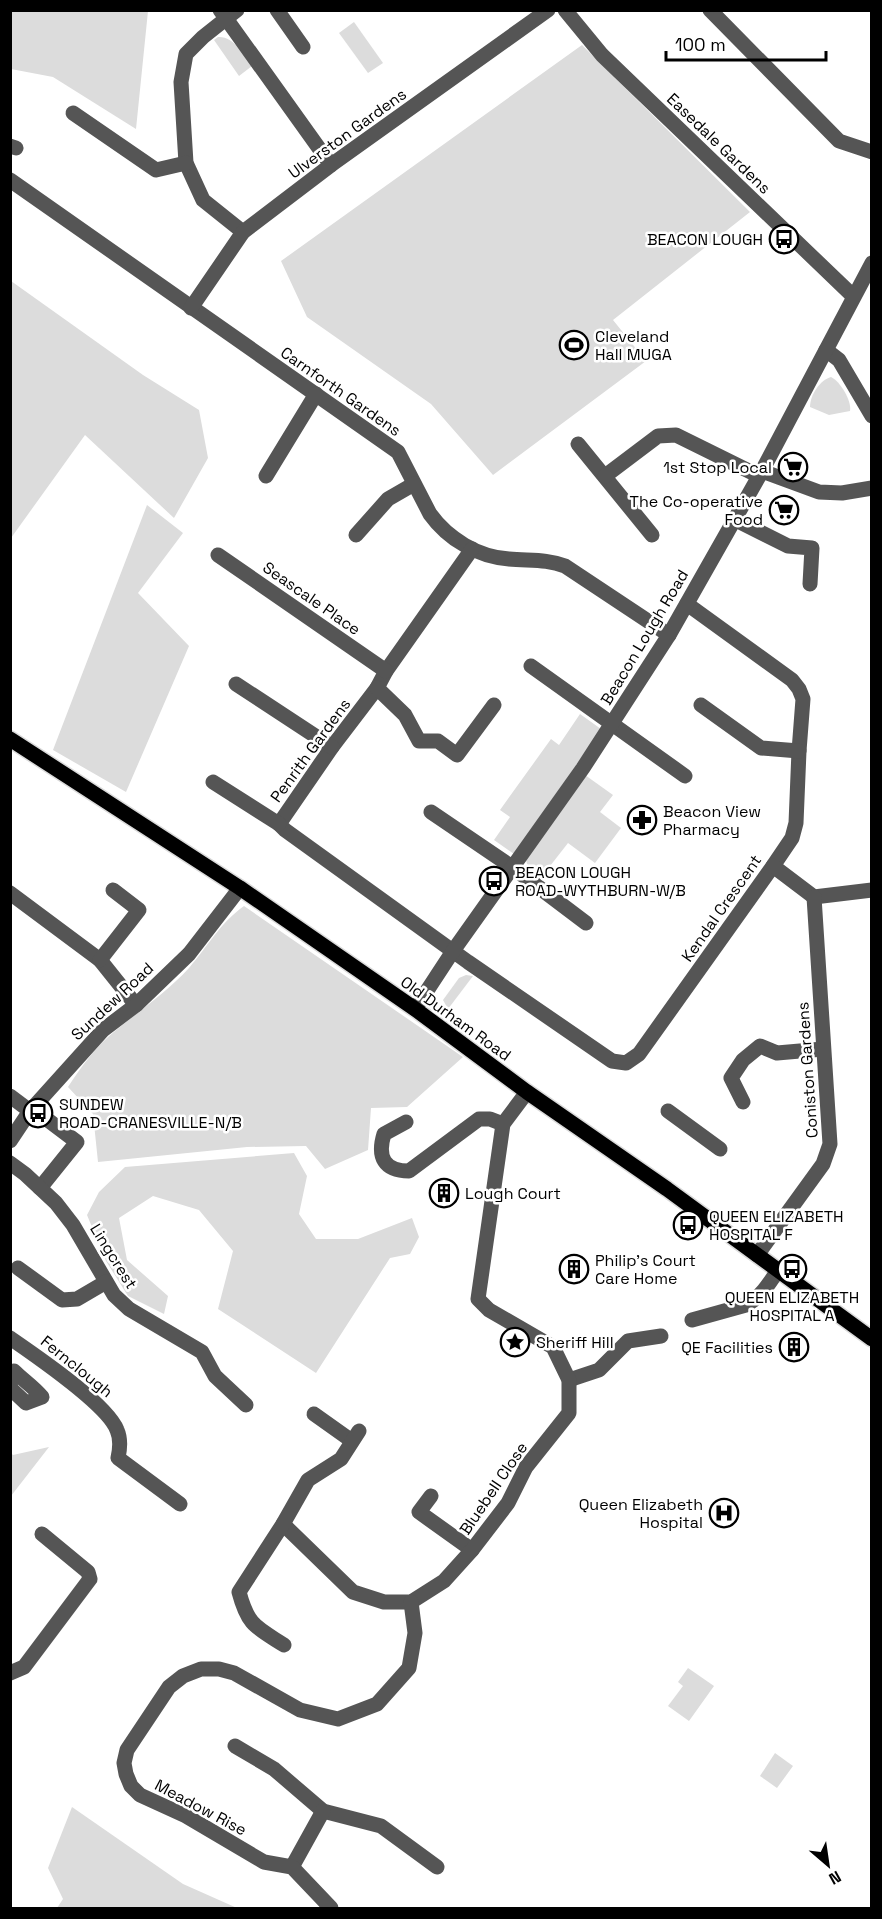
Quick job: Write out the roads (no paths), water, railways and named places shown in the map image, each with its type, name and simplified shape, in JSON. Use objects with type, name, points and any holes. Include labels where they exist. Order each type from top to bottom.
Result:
[{"type":"main road","name":"Old Durham Road","points":[[10,739],[240,888],[415,1009],[872,1339]]},
{"type":"street","points":[[277,10],[303,47]]},
{"type":"street","name":"Ulverston Gardens","points":[[191,308],[243,232],[331,165],[548,10]]},
{"type":"street","name":"Easedale Gardens","points":[[565,10],[609,62],[854,297]]},
{"type":"street","points":[[710,10],[839,141],[872,152]]},
{"type":"street","points":[[243,232],[203,200],[186,163],[181,82],[186,54],[228,13],[331,165]]},
{"type":"street","points":[[73,113],[156,170],[186,163]]},
{"type":"street","name":"Carnforth Gardens","points":[[10,180],[398,452],[436,523],[449,534],[485,556],[553,561],[565,566],[669,635]]},
{"type":"street","name":"Beacon Lough Road","points":[[415,1009],[453,951],[583,768],[669,635],[760,473],[872,263]]},
{"type":"street","points":[[826,350],[839,360],[872,416]]},
{"type":"street","points":[[266,476],[316,394]]},
{"type":"street","points":[[605,476],[658,436],[666,434],[676,435],[760,473],[819,492],[842,493],[872,488]]},
{"type":"street","points":[[578,444],[652,536]]},
{"type":"street","points":[[356,535],[388,499],[414,484]]},
{"type":"street","points":[[734,519],[788,546],[812,548],[810,584]]},
{"type":"street","name":"Penrith Gardens","points":[[453,951],[279,824],[472,549]]},
{"type":"street","name":"Seascale Place","points":[[218,555],[386,671]]},
{"type":"street","name":"Kendal Crescent","points":[[453,951],[612,1061],[626,1063],[639,1054],[773,867],[792,838],[796,823],[803,699],[792,680],[687,604]]},
{"type":"street","points":[[531,666],[685,776]]},
{"type":"street","points":[[236,684],[332,747]]},
{"type":"street","points":[[376,688],[405,715],[419,741],[438,741],[457,755],[494,705]]},
{"type":"street","points":[[701,705],[761,748],[799,751]]},
{"type":"street","points":[[213,782],[279,824]]},
{"type":"street","points":[[431,812],[512,867],[586,923]]},
{"type":"street","points":[[773,867],[814,897],[872,890]]},
{"type":"street","name":"Sundew Road","points":[[10,1141],[31,1109],[103,1030],[136,1005],[189,954],[240,888]]},
{"type":"street","points":[[100,960],[139,910],[113,890]]},
{"type":"street","points":[[10,893],[100,960],[136,1005]]},
{"type":"street","name":"Coniston Gardens","points":[[758,1255],[824,1164],[830,1144],[814,897]]},
{"type":"street","points":[[743,1102],[731,1078],[743,1060],[760,1046],[777,1053],[823,1049]]},
{"type":"street","name":"Bluebell Close","points":[[411,1602],[444,1581],[472,1550],[508,1503],[525,1467],[569,1413],[569,1380],[553,1347],[489,1310],[478,1299],[503,1125],[527,1092]]},
{"type":"street","points":[[10,1096],[77,1142],[40,1188]]},
{"type":"street","points":[[668,1111],[720,1149]]},
{"type":"street","points":[[406,1122],[384,1134],[381,1143],[384,1160],[391,1168],[398,1171],[409,1171],[479,1119],[490,1119],[503,1125]]},
{"type":"street","name":"Lingcrest","points":[[10,1163],[56,1203],[73,1225],[114,1295],[129,1309],[202,1352],[215,1376],[246,1405]]},
{"type":"street","points":[[18,1268],[62,1300],[77,1299],[106,1282]]},
{"type":"street","points":[[692,1320],[753,1301],[766,1288],[778,1270]]},
{"type":"street","points":[[569,1380],[599,1370],[628,1341],[661,1336]]},
{"type":"street","name":"Fernclough","points":[[10,1338],[108,1414],[117,1430],[120,1446],[118,1458],[180,1504]]},
{"type":"street","points":[[10,1387],[14,1371],[27,1384],[43,1362]]},
{"type":"street","points":[[284,1645],[252,1624],[243,1609],[239,1592],[308,1480],[340,1459],[356,1436],[314,1414]]},
{"type":"street","points":[[431,1496],[419,1512],[472,1550]]},
{"type":"street","points":[[283,1524],[353,1592],[384,1602],[411,1602]]},
{"type":"street","points":[[10,1673],[24,1667],[90,1579],[88,1572],[42,1534]]},
{"type":"street","name":"Meadow Rise","points":[[292,1867],[264,1862],[186,1816],[140,1795],[131,1786],[126,1774],[124,1762],[127,1750],[169,1687],[183,1676],[201,1670],[219,1669],[234,1673],[300,1710],[338,1719],[377,1704],[409,1668],[415,1633],[411,1602]]},
{"type":"street","points":[[235,1746],[274,1769],[323,1811],[381,1826],[437,1867]]},
{"type":"street","points":[[323,1811],[292,1867],[331,1908]]},
{"type":"place","name":"BEACON LOUGH","points":[[784,239]]},
{"type":"place","name":"Cleveland Hall MUGA","points":[[574,345]]},
{"type":"place","name":"1st Stop Local","points":[[793,467]]},
{"type":"place","name":"The Co-operative Food","points":[[784,510]]},
{"type":"place","name":"Beacon View Pharmacy","points":[[642,820]]},
{"type":"place","name":"BEACON LOUGH ROAD-WYTHBURN-W/B","points":[[494,881]]},
{"type":"place","name":"SUNDEW ROAD-CRANESVILLE-N/B","points":[[38,1113]]},
{"type":"place","name":"Lough Court","points":[[444,1193]]},
{"type":"place","name":"QUEEN ELIZABETH HOSPITAL F","points":[[688,1225]]},
{"type":"place","name":"Philip's Court Care Home","points":[[574,1269]]},
{"type":"place","name":"QUEEN ELIZABETH HOSPITAL A","points":[[792,1269]]},
{"type":"place","name":"Sheriff Hill","points":[[515,1342]]},
{"type":"place","name":"QE Facilities","points":[[794,1347]]},
{"type":"place","name":"Queen Elizabeth Hospital","points":[[724,1513]]}]
